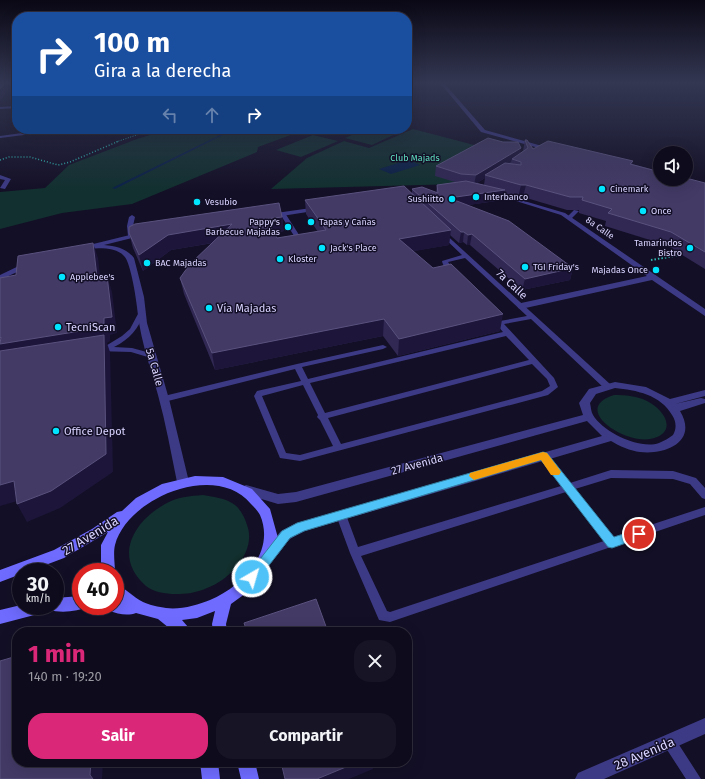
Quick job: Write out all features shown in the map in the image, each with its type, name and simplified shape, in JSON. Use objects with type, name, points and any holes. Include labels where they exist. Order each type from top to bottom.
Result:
[{"type":"street","points":[[472,119],[482,131],[554,150]]},
{"type":"street","points":[[0,177],[8,179],[3,188]]},
{"type":"street","name":"8a Calle","points":[[483,190],[556,211],[569,218],[705,313]]},
{"type":"street","points":[[260,217],[328,207]]},
{"type":"street","points":[[71,250],[146,234]]},
{"type":"street","name":"5a Calle","points":[[131,236],[127,253],[140,297],[151,356],[164,399],[183,482]]},
{"type":"street","points":[[84,247],[106,247],[127,253]]},
{"type":"street","points":[[0,278],[38,260]]},
{"type":"street","points":[[521,306],[655,277]]},
{"type":"street","points":[[622,385],[639,388],[654,394],[671,406],[678,415],[682,427],[677,438],[666,445],[651,447],[638,446],[610,437],[599,430],[588,418],[585,411],[586,399],[594,390],[607,386],[622,385]]},
{"type":"street","points":[[671,406],[705,393]]},
{"type":"street","points":[[671,406],[705,400]]},
{"type":"street","name":"27 Avenida","points":[[0,576],[59,554],[97,533],[160,490],[183,482],[207,480],[218,481],[278,499],[296,497],[588,418]]},
{"type":"street","points":[[124,600],[151,614],[164,616],[190,614],[209,609],[225,601],[243,588],[286,535],[301,527],[610,437]]},
{"type":"street","points":[[246,490],[260,504],[266,514],[270,526],[268,551],[262,565]]},
{"type":"street","points":[[106,563],[110,540],[123,518],[132,508]]},
{"type":"street","points":[[219,627],[225,601]]},
{"type":"street","points":[[124,607],[137,608]]},
{"type":"street","points":[[0,617],[12,614]]},
{"type":"street","points":[[164,616],[180,627]]},
{"type":"street","name":"28 Avenida","points":[[594,777],[705,726]]},
{"type":"street","points":[[210,767],[211,779]]},
{"type":"street","points":[[247,767],[250,779]]},
{"type":"lane","points":[[0,137],[23,134]]},
{"type":"lane","points":[[569,218],[576,211]]},
{"type":"lane","points":[[283,214],[300,241]]},
{"type":"lane","points":[[131,236],[130,226],[132,217]]},
{"type":"lane","name":"7a Calle","points":[[436,226],[466,256],[607,386]]},
{"type":"lane","points":[[456,277],[446,265],[445,261],[466,256]]},
{"type":"lane","points":[[488,311],[550,378],[554,387],[545,393],[300,458],[283,456],[258,394],[304,381],[508,333]]},
{"type":"lane","points":[[106,348],[124,339],[132,332],[142,312]]},
{"type":"lane","points":[[498,323],[532,317]]},
{"type":"lane","points":[[164,399],[383,346]]},
{"type":"lane","points":[[91,350],[106,348],[132,350],[151,356]]},
{"type":"lane","points":[[322,417],[534,361]]},
{"type":"lane","points":[[297,366],[339,448]]},
{"type":"lane","points":[[543,456],[612,543]]},
{"type":"lane","points":[[355,553],[611,474],[673,475],[693,481],[705,496]]},
{"type":"lane","points":[[341,516],[355,553],[383,616],[390,617],[612,543],[705,510]]},
{"type":"lane","points":[[669,742],[694,779]]},
{"type":"path","points":[[0,160],[9,157],[30,157],[46,163],[58,165],[70,162],[140,134]]},
{"type":"path","points":[[635,263],[681,255]]},
{"type":"green space","name":"Club Majads","points":[[412,129],[478,146],[459,184],[271,189],[307,158],[344,141],[369,148],[401,134],[412,134]]},
{"type":"green space","points":[[153,134],[293,134],[258,147],[257,152],[132,204],[62,213],[0,229],[0,192],[45,188],[69,165]]},
{"type":"green space","points":[[354,134],[395,134],[372,145],[345,138]]},
{"type":"green space","points":[[313,135],[338,141],[301,157],[276,150]]},
{"type":"green space","points":[[614,395],[643,399],[653,405],[664,415],[667,427],[664,432],[659,436],[650,439],[639,439],[616,431],[606,424],[599,416],[598,408],[602,401]]},
{"type":"green space","points":[[203,495],[228,501],[235,505],[241,512],[246,522],[249,535],[245,554],[232,571],[224,578],[216,584],[203,590],[171,594],[152,590],[136,575],[131,563],[129,552],[131,541],[136,530],[144,520],[165,504],[179,498]]},
{"type":"water","points":[[408,160],[420,165],[391,174],[379,169]]},
{"type":"building","points":[[488,138],[503,142],[518,142],[521,148],[476,175],[461,174],[436,166]]},
{"type":"building","name":"Once","points":[[525,140],[527,140],[533,149],[548,141],[633,161],[630,164],[653,170],[653,186],[693,186],[693,180],[705,183],[705,252],[671,232],[608,213],[612,209],[582,200],[583,197],[570,197],[485,175],[505,163],[521,165],[521,162],[512,159],[528,148]]},
{"type":"building","points":[[466,181],[505,190],[449,198],[509,221],[573,268],[525,279],[472,234],[468,235],[461,232],[412,189],[422,187],[438,193],[437,185]]},
{"type":"building","points":[[404,186],[451,230],[399,239],[433,268],[451,264],[503,314],[399,339],[384,319],[212,353],[180,278],[190,264],[232,224],[168,235],[139,255],[129,233],[129,227],[135,224],[279,203],[282,217],[266,219],[277,238],[326,230],[305,200]]},
{"type":"building","points":[[93,243],[97,277],[107,276],[112,317],[104,318],[104,325],[99,328],[0,344],[0,278],[16,275],[18,256]]},
{"type":"building","name":"Office Depot","points":[[104,335],[106,454],[51,491],[17,504],[14,481],[0,485],[0,351]]},
{"type":"building","points":[[316,599],[326,627],[245,627],[244,623]]},
{"type":"building","points":[[12,657],[12,767],[91,767],[90,775],[93,779],[0,779],[0,661]]},
{"type":"building","points":[[282,767],[346,767],[317,779],[285,779]]},
{"type":"waterway","points":[[114,188],[224,134]]},
{"type":"slow traffic","points":[[474,476],[543,456],[555,472]]},
{"type":"place","name":"Cinemark","points":[[602,189]]},
{"type":"place","name":"Interbanco","points":[[476,197]]},
{"type":"place","name":"Sushiitto","points":[[452,199]]},
{"type":"place","name":"Vesubio","points":[[197,202]]},
{"type":"place","name":"Once","points":[[643,211]]},
{"type":"place","name":"Tapas y Cañas","points":[[311,222]]},
{"type":"place","name":"Pappy's Barbecue Majadas","points":[[288,227]]},
{"type":"place","name":"Jack's Place","points":[[322,248]]},
{"type":"place","name":"Tamarindos Bistro","points":[[690,248]]},
{"type":"place","name":"Kloster","points":[[280,259]]},
{"type":"place","name":"BAC Majadas","points":[[147,263]]},
{"type":"place","name":"TGI Friday's","points":[[525,267]]},
{"type":"place","name":"Majadas Once","points":[[656,270]]},
{"type":"place","name":"Applebee's","points":[[62,277]]},
{"type":"place","name":"Vía Majadas","points":[[209,308]]},
{"type":"place","name":"TecniScan","points":[[58,327]]},
{"type":"place","name":"Office Depot","points":[[56,431]]},
{"type":"route","points":[[252,577],[275,546],[286,535],[301,527],[543,456],[612,543],[639,534]]}]
